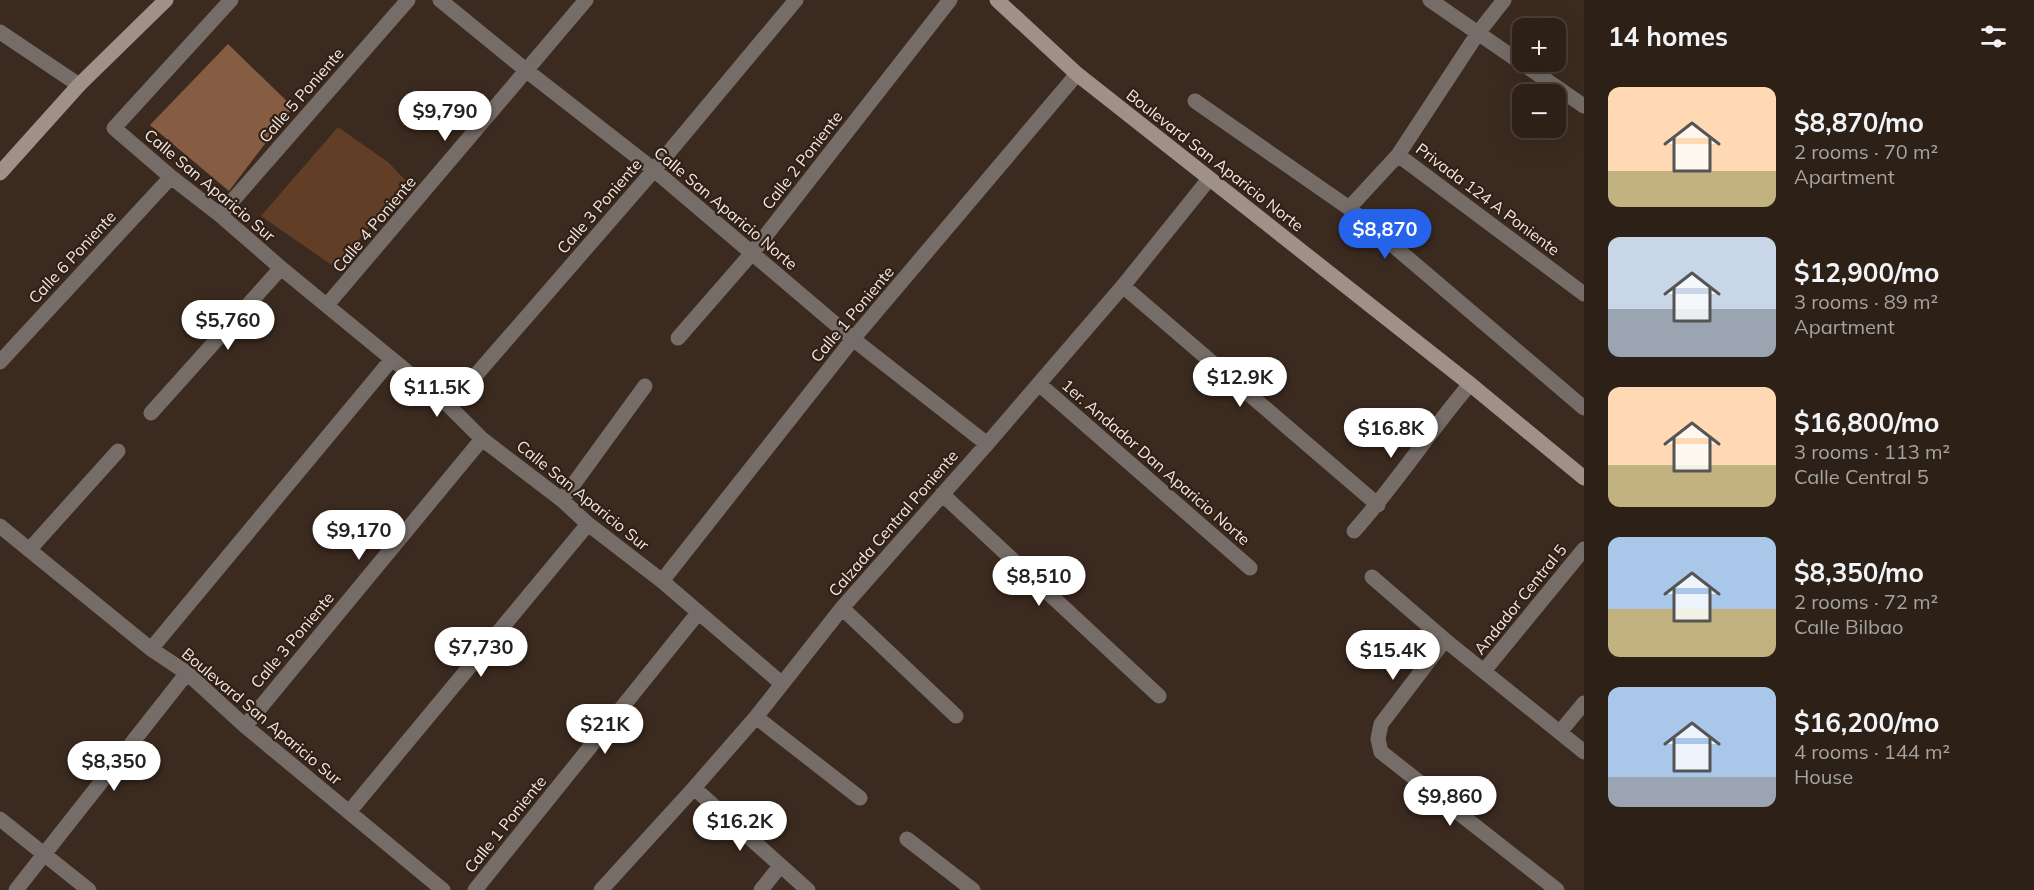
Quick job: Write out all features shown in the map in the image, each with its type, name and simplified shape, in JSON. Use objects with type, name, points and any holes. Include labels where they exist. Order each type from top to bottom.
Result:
[{"type":"street","points":[[0,173],[79,86],[166,0]]},
{"type":"street","name":"Calle San Aparicio Sur","points":[[231,0],[114,128],[449,406],[482,438],[662,581],[782,683]]},
{"type":"street","name":"Calle 5 Poniente","points":[[220,214],[408,0]]},
{"type":"street","name":"Calle San Aparicio Norte","points":[[440,0],[654,170],[853,339],[987,444]]},
{"type":"street","name":"Calle 4 Poniente","points":[[327,305],[586,0]]},
{"type":"street","name":"Calle 3 Poniente","points":[[449,406],[654,170],[796,0]]},
{"type":"street","name":"Calle 2 Poniente","points":[[678,338],[752,252],[950,0]]},
{"type":"street","name":"Boulevard San Aparicio Norte","points":[[997,0],[1077,74],[1470,384],[1584,478]]},
{"type":"street","points":[[1430,0],[1584,106]]},
{"type":"street","points":[[1349,208],[1398,155],[1478,33],[1504,0]]},
{"type":"street","points":[[0,32],[79,86]]},
{"type":"street","name":"Calle 1 Poniente","points":[[662,581],[853,339],[1077,74]]},
{"type":"street","points":[[1195,101],[1349,208],[1584,408]]},
{"type":"street","name":"Privada 124 A Poniente","points":[[1398,155],[1584,294]]},
{"type":"street","name":"Calle 6 Poniente","points":[[0,362],[171,177]]},
{"type":"street","name":"Calzada Central Poniente","points":[[600,890],[756,717],[842,608],[1123,286],[1209,179]]},
{"type":"street","points":[[151,413],[281,268]]},
{"type":"street","points":[[1123,286],[1378,505]]},
{"type":"street","points":[[151,649],[392,359]]},
{"type":"street","name":"1er. Andador Dan Aparicio Norte","points":[[1039,384],[1250,568]]},
{"type":"street","points":[[1354,531],[1378,505],[1470,384]]},
{"type":"street","points":[[562,500],[645,386]]},
{"type":"street","name":"Calle 3 Poniente","points":[[245,726],[482,438]]},
{"type":"street","points":[[29,550],[118,451]]},
{"type":"street","points":[[942,494],[1159,696]]},
{"type":"street","points":[[349,812],[588,524]]},
{"type":"street","name":"Boulevard San Aparicio Sur","points":[[0,526],[151,649],[187,673],[245,726],[443,890]]},
{"type":"street","name":"Andador Central 5","points":[[1484,671],[1584,549]]},
{"type":"street","points":[[1372,577],[1444,640],[1584,752]]},
{"type":"street","points":[[842,608],[956,716]]},
{"type":"street","name":"Calle 1 Poniente","points":[[475,890],[698,613]]},
{"type":"street","points":[[1444,640],[1381,724],[1378,739],[1381,752],[1557,890]]},
{"type":"street","points":[[16,890],[187,673]]},
{"type":"street","points":[[1560,732],[1584,703]]},
{"type":"street","points":[[756,717],[860,798]]},
{"type":"street","points":[[694,788],[808,890]]},
{"type":"street","points":[[0,819],[89,890]]},
{"type":"street","points":[[907,839],[973,890]]},
{"type":"street","points":[[760,890],[780,866]]},
{"type":"shaded area","points":[[228,44],[293,107],[229,191],[150,125]]},
{"type":"shaded area","points":[[338,127],[389,163],[406,181],[336,268],[261,216]]}]
